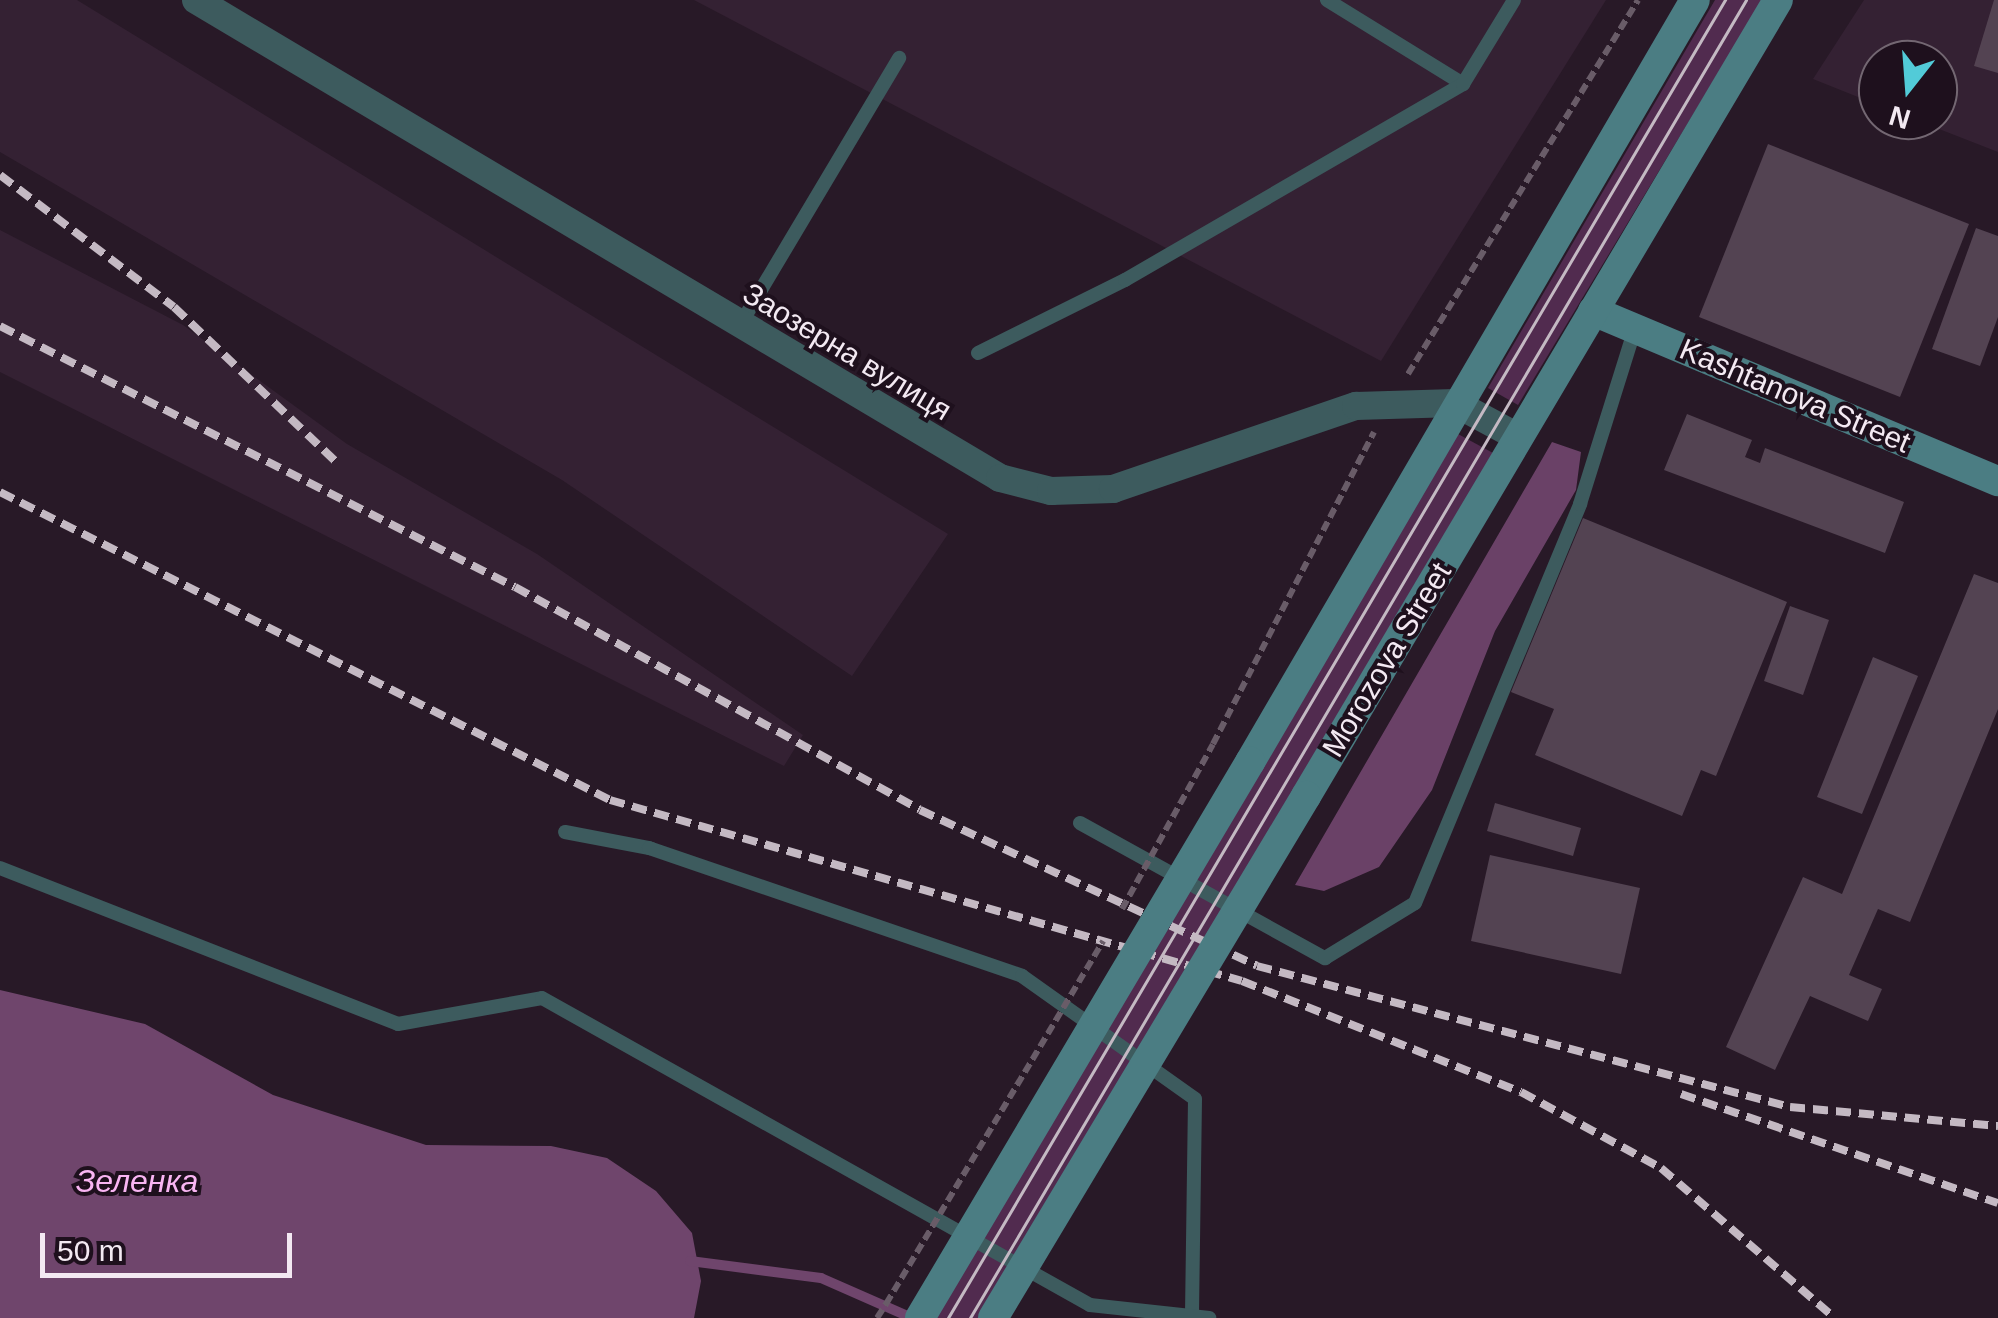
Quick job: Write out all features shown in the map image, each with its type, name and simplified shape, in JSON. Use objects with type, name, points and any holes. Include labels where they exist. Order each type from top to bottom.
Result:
[{"type":"main road","points":[[920,1318],[1250,762],[1454,403],[1695,0]]},
{"type":"main road","name":"Morozova Street","points":[[993,1318],[1778,0]]},
{"type":"main road","name":"Kashtanova Street","points":[[1593,311],[1998,481]]},
{"type":"street","name":"Заозерна вулиця","points":[[196,0],[973,465],[1051,491],[1142,482],[1312,416],[1386,406],[1454,403]]},
{"type":"street","points":[[1454,403],[1518,437]]},
{"type":"lane","points":[[1327,0],[1463,84]]},
{"type":"lane","points":[[978,353],[1125,280],[1463,84],[1514,0]]},
{"type":"lane","points":[[740,325],[899,58]]},
{"type":"lane","points":[[1080,823],[1325,958],[1415,903],[1580,504],[1636,329]]},
{"type":"lane","points":[[0,868],[398,1024],[542,998],[1090,1306],[1199,1315],[1195,1099],[1022,976],[648,848],[565,832]]},
{"type":"path","points":[[1117,917],[1213,744],[1386,406],[1638,0]]},
{"type":"path","points":[[877,1318],[1110,929]]},
{"type":"shaded area","points":[[0,0],[77,0],[948,534],[852,676],[562,480],[0,152]]},
{"type":"shaded area","points":[[694,0],[1606,0],[1381,361]]},
{"type":"shaded area","points":[[1715,0],[1762,0],[1518,405],[1488,388]]},
{"type":"shaded area","points":[[1864,0],[1998,0],[1998,152],[1958,136],[1958,40],[1858,40],[1858,97],[1813,79]]},
{"type":"shaded area","points":[[0,230],[183,325],[347,444],[537,554],[803,735],[784,766],[0,372]]},
{"type":"shaded area","points":[[1458,434],[1493,453],[984,1318],[936,1318]]},
{"type":"shaded area","points":[[1552,442],[1581,452],[1576,490],[1495,631],[1432,790],[1379,867],[1324,891],[1295,885]]},
{"type":"water","name":"Зеленка","points":[[0,990],[145,1024],[273,1095],[426,1145],[551,1146],[607,1158],[656,1191],[692,1233],[701,1281],[694,1318],[0,1318]]},
{"type":"building","points":[[1994,0],[1998,0],[1998,73],[1974,66]]},
{"type":"building","points":[[1768,144],[1969,224],[1900,397],[1699,317]]},
{"type":"building","points":[[1976,228],[1998,236],[1998,317],[1980,366],[1932,349]]},
{"type":"building","points":[[1687,414],[1752,440],[1745,457],[1760,463],[1765,448],[1904,502],[1885,553],[1664,470]]},
{"type":"building","points":[[1583,518],[1787,602],[1716,776],[1701,770],[1682,816],[1535,755],[1554,709],[1511,692]]},
{"type":"building","points":[[1974,574],[1998,583],[1998,709],[1910,922],[1878,909],[1849,975],[1882,989],[1868,1021],[1810,996],[1775,1070],[1726,1047],[1803,877],[1842,894]]},
{"type":"building","points":[[1790,606],[1829,620],[1803,695],[1764,681]]},
{"type":"building","points":[[1873,657],[1918,676],[1862,814],[1817,797]]},
{"type":"building","points":[[1495,803],[1581,828],[1573,856],[1487,831]]},
{"type":"building","points":[[1490,855],[1640,888],[1621,974],[1471,941]]},
{"type":"waterway","points":[[690,1261],[821,1278],[912,1318]]},
{"type":"tram line","points":[[948,1318],[1725,0]]},
{"type":"tram line","points":[[970,1318],[1746,0]]},
{"type":"railway","points":[[0,175],[174,307],[336,462]]},
{"type":"railway","points":[[0,326],[515,587],[920,810],[1257,966],[1790,1107],[1998,1126]]},
{"type":"railway","points":[[0,492],[610,800],[1242,981],[1521,1092],[1661,1168],[1835,1318]]},
{"type":"railway","points":[[1681,1094],[1998,1203]]}]
